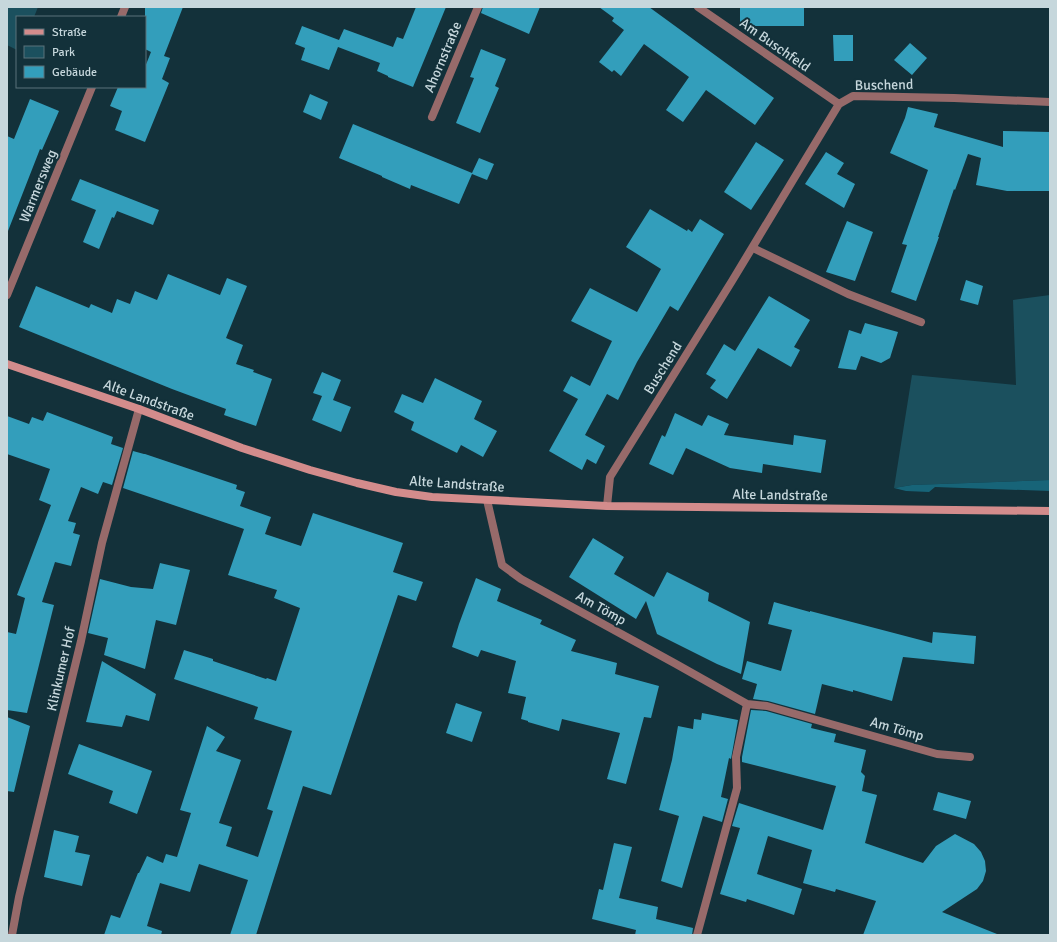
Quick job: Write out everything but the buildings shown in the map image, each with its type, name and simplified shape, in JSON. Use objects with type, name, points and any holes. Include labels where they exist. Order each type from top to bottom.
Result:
[{"type":"main road","name":"Alte Landstraße","points":[[7,364],[139,409],[242,448],[310,470],[396,492],[425,496],[607,506],[1050,511]]},
{"type":"street","name":"Ahornstraße","points":[[432,117],[478,7]]},
{"type":"street","name":"Am Buschfeld","points":[[698,7],[838,104]]},
{"type":"street","name":"Warmersweg","points":[[7,295],[92,88]]},
{"type":"street","name":"Buschend","points":[[607,506],[610,477],[753,248],[838,104],[853,96],[1050,102]]},
{"type":"street","points":[[753,248],[848,294],[921,322]]},
{"type":"street","name":"Klinkumer Hof","points":[[12,935],[19,897],[81,641],[102,543],[139,409]]},
{"type":"street","name":"Am Tömp","points":[[487,500],[502,565],[521,579],[747,704],[767,706],[937,754],[970,757]]},
{"type":"street","points":[[697,935],[737,788],[736,757],[747,704]]},
{"type":"green space","points":[[7,7],[38,7],[34,16],[16,16],[16,50],[7,45]]},
{"type":"green space","points":[[1050,295],[1050,480],[912,485],[894,488],[912,375],[1016,385],[1013,300]]},
{"type":"shaded area","points":[[1050,480],[1050,491],[935,487],[929,492],[906,491],[894,488],[912,485]]}]
